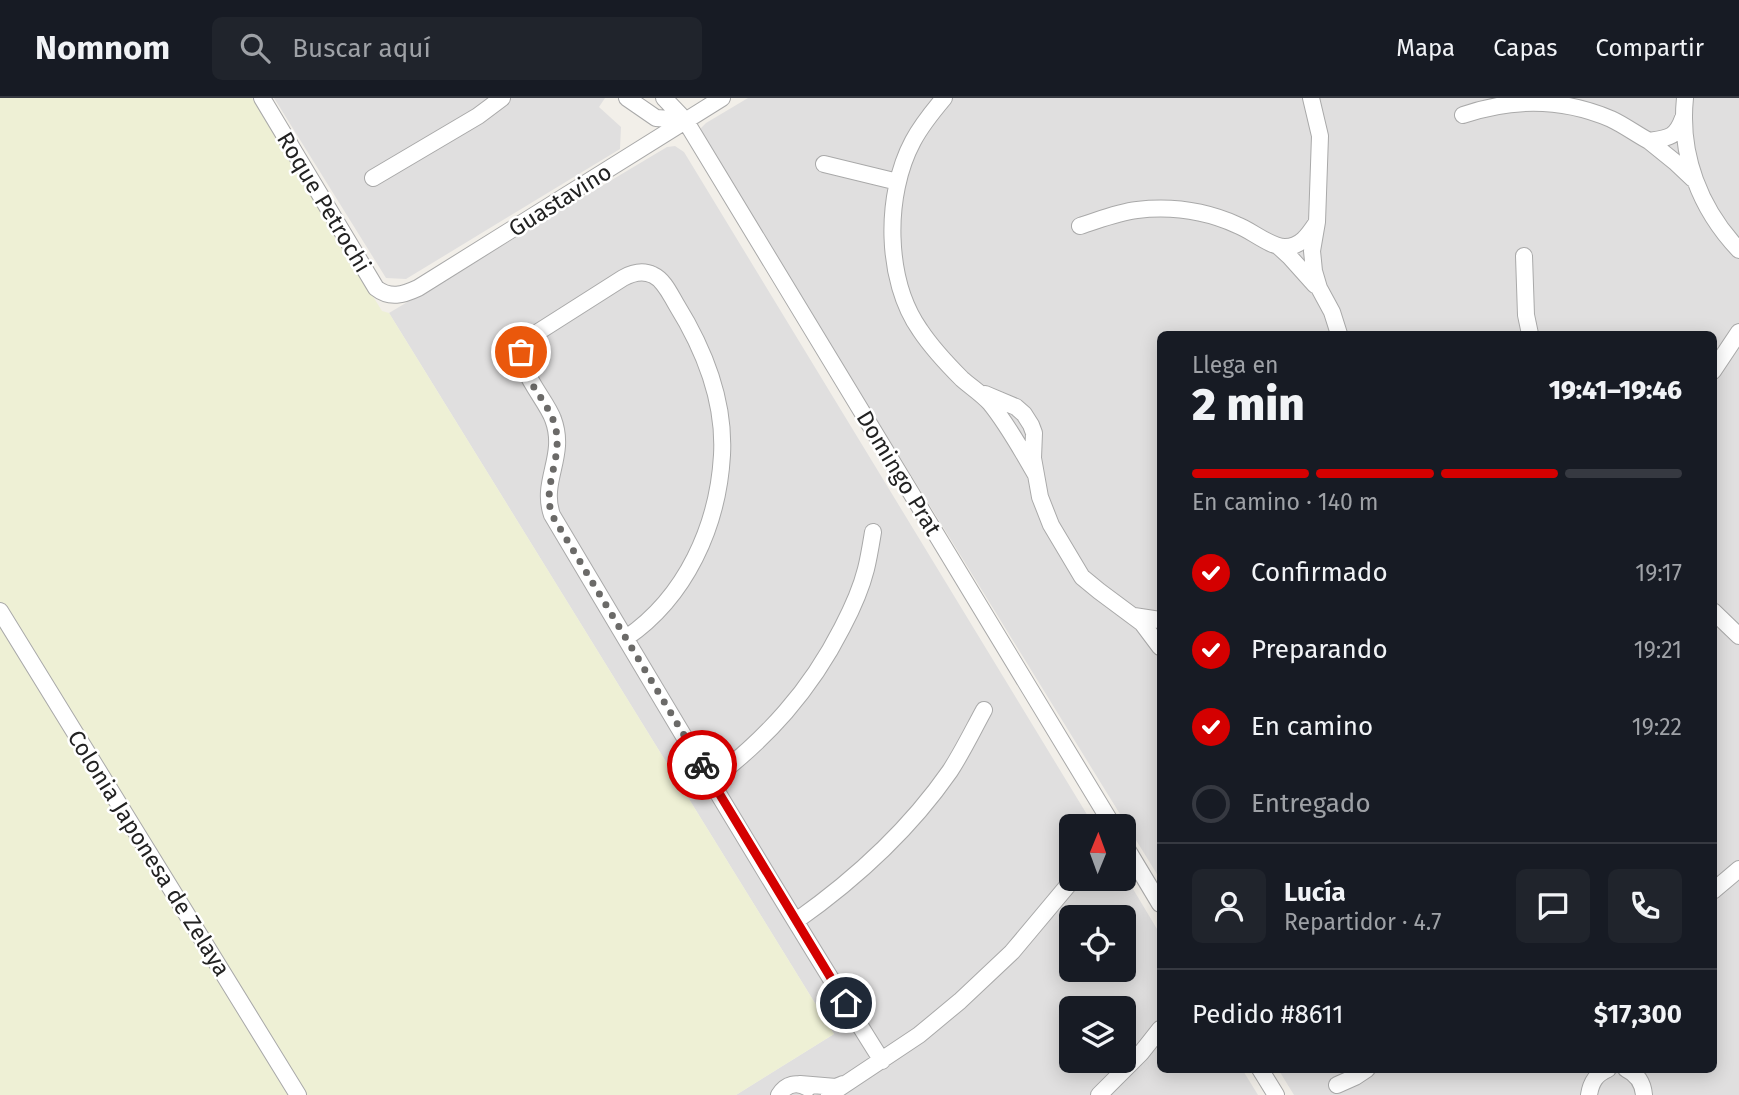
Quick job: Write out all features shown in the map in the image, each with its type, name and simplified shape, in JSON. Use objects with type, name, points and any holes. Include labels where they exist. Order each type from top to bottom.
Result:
[{"type":"street","name":"Roque Petrochi","points":[[262,98],[376,288],[384,294],[395,296]]},
{"type":"street","points":[[373,178],[478,116],[502,98]]},
{"type":"street","name":"Domingo Prat","points":[[664,98],[685,120],[1106,814]]},
{"type":"street","name":"Guastavino","points":[[395,296],[418,288],[722,98]]},
{"type":"street","points":[[944,98],[913,142],[898,182],[893,248],[904,299],[913,319],[941,357],[971,386],[1016,407],[1024,414],[1034,433],[1033,458],[1040,497],[1062,546],[1083,577],[1142,623],[1157,639]]},
{"type":"street","points":[[1311,98],[1320,136],[1317,222],[1312,251],[1314,271],[1338,331]]},
{"type":"street","points":[[1685,98],[1683,118],[1693,178],[1718,225],[1739,250]]},
{"type":"street","points":[[637,101],[656,118],[685,120]]},
{"type":"street","points":[[1463,115],[1499,104],[1549,102],[1568,105],[1601,115],[1649,141],[1693,178]]},
{"type":"street","points":[[1649,141],[1670,136],[1678,131],[1683,118]]},
{"type":"street","points":[[824,164],[898,182]]},
{"type":"street","points":[[1080,226],[1136,210],[1199,212],[1236,224],[1278,246],[1319,288]]},
{"type":"street","points":[[1278,246],[1287,247],[1300,242],[1308,236],[1317,222]]},
{"type":"street","points":[[1524,256],[1526,315],[1529,331]]},
{"type":"street","points":[[626,638],[667,602],[701,546],[710,523],[722,453],[718,404],[702,352],[689,324],[660,280],[643,272],[623,278],[535,334],[527,340],[521,352],[523,364],[549,409],[557,431],[558,449],[548,491],[549,507],[559,527],[711,781],[882,1060]]},
{"type":"street","points":[[1717,365],[1739,331]]},
{"type":"street","points":[[711,781],[740,758],[784,716],[820,667],[857,595],[866,570],[873,532]]},
{"type":"street","name":"Colonia Japonesa de Zelaya","points":[[0,611],[298,1095]]},
{"type":"street","points":[[1132,615],[1157,620]]},
{"type":"street","points":[[1717,615],[1739,636]]},
{"type":"street","points":[[796,922],[859,872],[911,819],[950,771],[984,710]]},
{"type":"street","points":[[1136,864],[1157,899]]},
{"type":"street","points":[[1717,888],[1739,869]]},
{"type":"street","points":[[829,1095],[919,1035],[988,976],[1063,891]]},
{"type":"street","points":[[1099,1095],[1157,1034]]},
{"type":"street","points":[[1262,1073],[1276,1095]]},
{"type":"street","points":[[1337,1085],[1361,1073]]},
{"type":"street","points":[[1590,1095],[1595,1073]]},
{"type":"street","points":[[1633,1073],[1642,1083],[1644,1095]]},
{"type":"street","points":[[779,1095],[784,1088],[800,1084],[836,1087],[845,1084]]},
{"type":"street","points":[[800,1084],[810,1089],[814,1095]]},
{"type":"shaded area","points":[[274,98],[605,98],[599,107],[621,127],[620,149],[406,279],[386,278]]},
{"type":"shaded area","points":[[748,98],[1739,98],[1739,1095],[1294,1095],[1280,1073],[1717,1073],[1717,331],[1157,331],[1157,874],[1136,840],[1136,814],[1120,814],[702,136],[701,128]]},
{"type":"shaded area","points":[[675,146],[684,152],[1087,814],[1059,814],[1059,891],[1134,891],[1157,929],[1157,1073],[1244,1073],[1258,1095],[736,1095],[834,1034],[389,313],[667,147]]},
{"type":"green space","points":[[0,98],[252,98],[382,311],[389,313],[834,1034],[736,1095],[0,1095]]},
{"type":"way so far","points":[[521,352],[527,373],[549,409],[557,431],[557,457],[548,491],[552,515],[702,765]]},
{"type":"route","points":[[702,765],[846,1003]]}]
